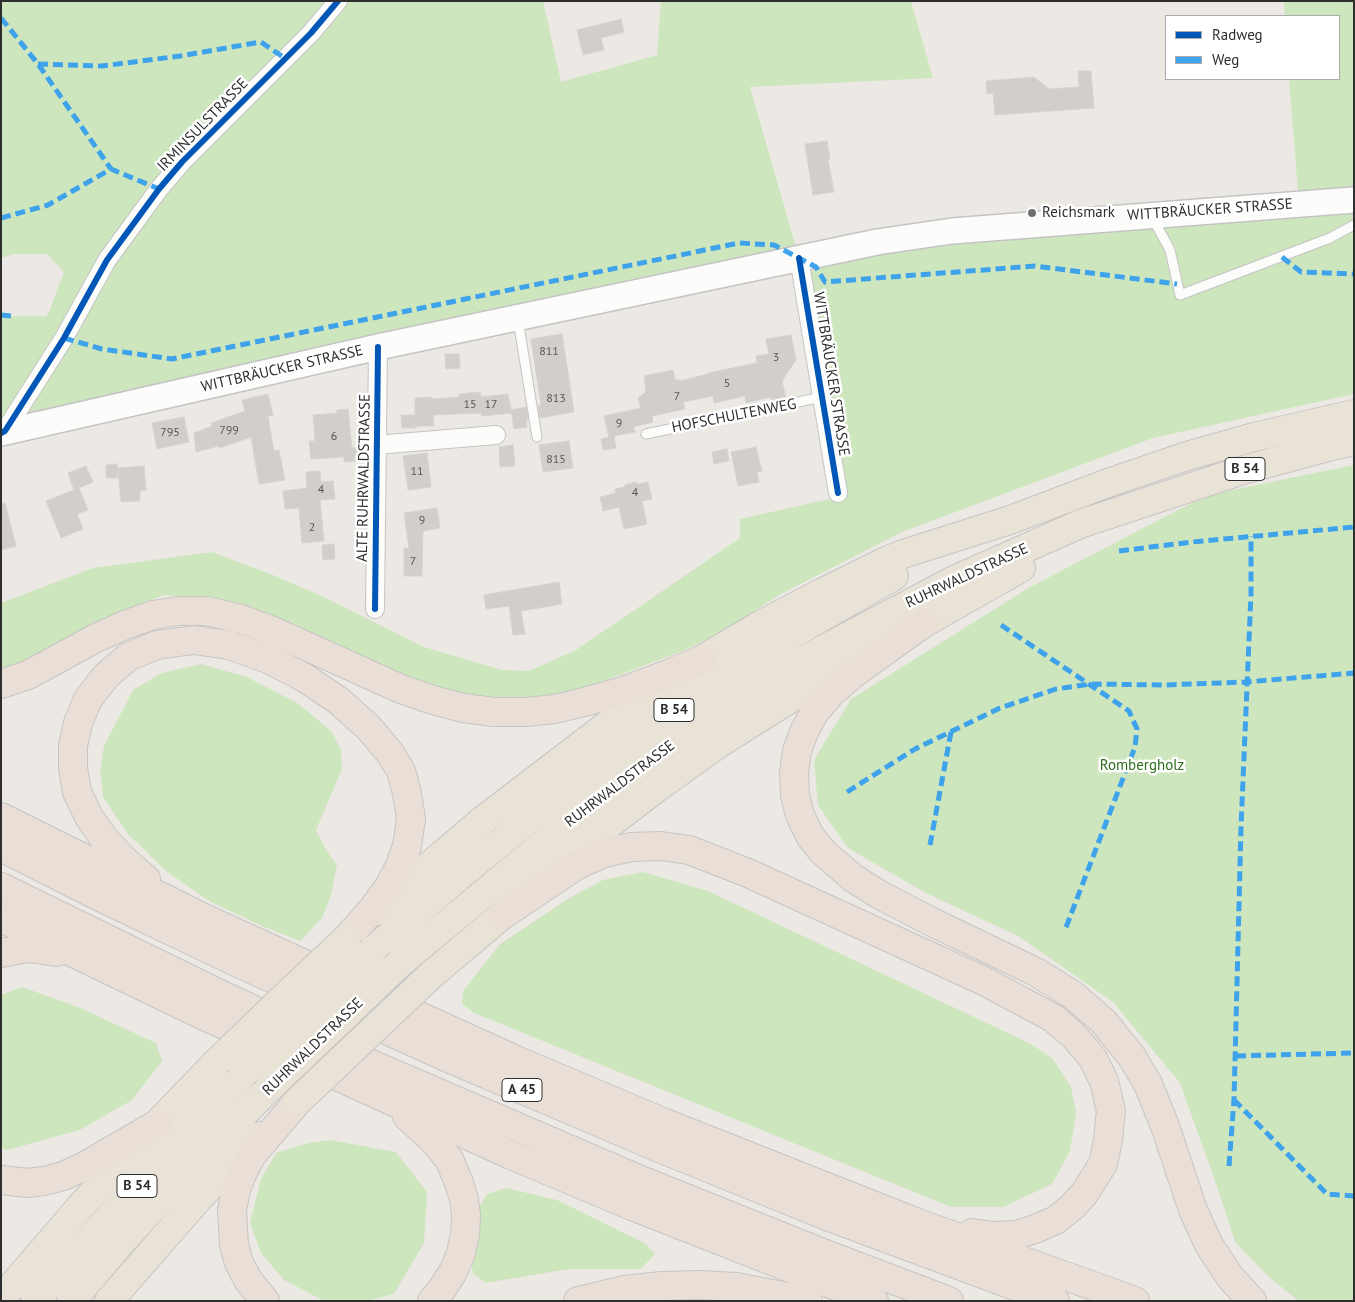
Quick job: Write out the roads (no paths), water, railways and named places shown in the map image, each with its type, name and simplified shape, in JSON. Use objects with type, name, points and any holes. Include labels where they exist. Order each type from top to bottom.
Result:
[{"type":"highway","name":"B 54","points":[[35,1301],[160,1160],[243,1074],[372,951],[464,872],[550,802],[679,706],[769,647],[878,585],[944,550],[1010,520],[1187,456],[1262,435],[1354,414]]},
{"type":"highway","name":"RUHRWALDSTRASSE","points":[[71,1301],[124,1238],[181,1177],[270,1087],[400,963],[572,819],[700,724],[786,669],[952,581],[1080,524],[1243,470],[1354,442]]},
{"type":"highway","points":[[109,1301],[186,1212],[245,1149],[430,976],[500,916],[543,875],[593,836],[718,744],[852,660],[924,623],[1000,578],[1087,535],[1138,506]]},
{"type":"highway","points":[[1,1299],[81,1206],[217,1062],[346,939],[413,879],[545,771],[632,706],[700,660],[762,624],[886,561],[1010,520]]},
{"type":"highway","points":[[1,684],[28,675],[96,638],[125,625],[153,615],[178,611],[207,611],[241,619],[273,631],[401,690],[463,708],[494,712],[525,712],[555,709],[584,702],[628,689],[700,660]]},
{"type":"highway","points":[[924,623],[853,674],[832,692],[814,712],[797,751],[794,780],[795,795],[800,815],[810,836],[823,852],[853,878],[880,895],[934,923],[1043,975],[1073,994],[1103,1021],[1132,1057],[1148,1084],[1165,1126],[1193,1210],[1209,1246],[1230,1277],[1252,1301]]},
{"type":"highway","points":[[210,921],[178,902],[147,880],[105,840],[89,817],[77,792],[72,768],[73,746],[78,723],[88,699],[106,676],[128,657],[157,645],[194,640],[229,645],[268,659],[305,678],[339,702],[369,728],[390,753],[401,771],[411,819],[407,846],[399,868],[388,888],[346,939]]},
{"type":"highway","points":[[1,817],[210,921],[525,1064],[665,1124],[918,1223],[1135,1301]]},
{"type":"highway","points":[[500,916],[577,865],[604,854],[632,847],[661,846],[689,850],[748,873],[966,972],[1053,1018],[1074,1036],[1092,1057],[1104,1082],[1110,1111],[1108,1140],[1103,1164],[1095,1180],[1073,1206],[1056,1220],[1016,1235],[993,1236],[918,1223]]},
{"type":"highway","name":"A 45","points":[[1,847],[236,962],[446,1058],[832,1218],[1055,1301]]},
{"type":"highway","name":"A 45","points":[[1,887],[222,995],[364,1061],[643,1181],[949,1301]]},
{"type":"highway","points":[[1,918],[200,1014],[511,1155],[632,1206],[874,1301]]},
{"type":"highway","points":[[1,953],[28,948],[47,950],[103,968]]},
{"type":"highway","points":[[368,1091],[394,1106],[420,1126],[450,1162],[460,1183],[466,1216],[461,1254],[453,1272],[432,1301]]},
{"type":"highway","points":[[265,1301],[248,1280],[239,1263],[234,1245],[232,1210],[236,1190],[252,1155],[298,1101]]},
{"type":"highway","points":[[1,1180],[27,1183],[44,1182],[63,1176],[83,1167],[157,1124]]},
{"type":"highway","points":[[578,1301],[624,1290],[700,1285],[736,1287],[808,1301]]},
{"type":"main road","name":"WITTBRÄUCKER STRASSE","points":[[3,432],[378,347],[877,242],[952,231],[1354,200]]},
{"type":"street","name":"IRMINSULSTRASSE","points":[[3,432],[64,338],[106,260],[158,189],[182,162],[311,34],[338,1]]},
{"type":"street","name":"WITTBRÄUCKER STRASSE","points":[[799,258],[838,493]]},
{"type":"street","name":"ALTE RUHRWALDSTRASSE","points":[[375,609],[378,347]]},
{"type":"street","name":"ALTE RUHRWALDSTRASSE","points":[[376,445],[496,436]]},
{"type":"lane","points":[[1150,215],[1170,250],[1180,295],[1330,238],[1354,225]]},
{"type":"lane","points":[[518,318],[536,437]]},
{"type":"lane","name":"HOFSCHULTENWEG","points":[[646,434],[822,397]]},
{"type":"place","name":"Reichsmark","points":[[1032,213]]},
{"type":"park label","name":"Rombergholz","points":[[1142,766]]}]
